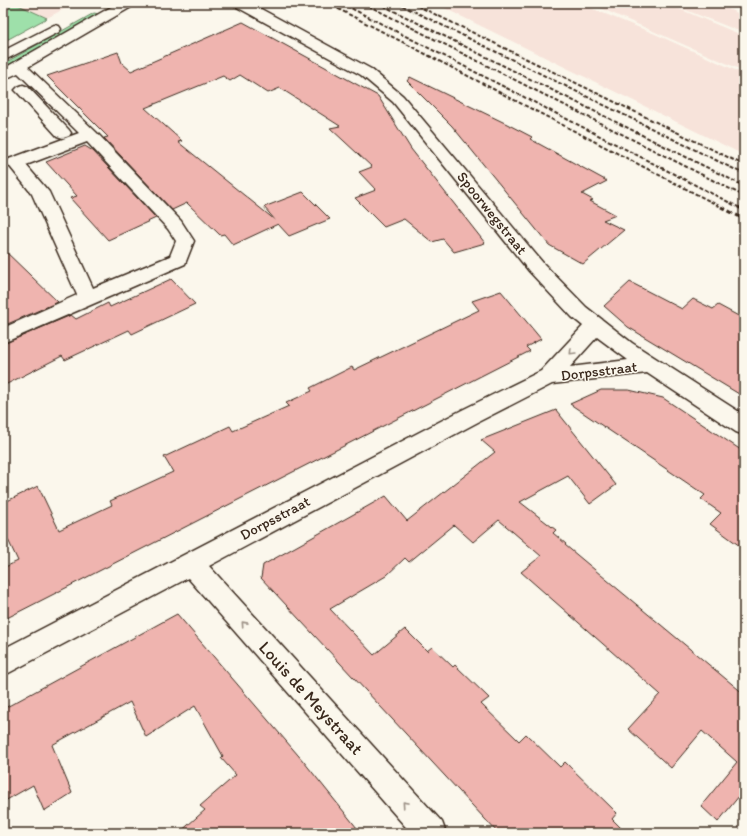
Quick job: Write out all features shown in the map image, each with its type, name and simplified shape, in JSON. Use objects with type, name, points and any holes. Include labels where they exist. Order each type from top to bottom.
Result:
[{"type":"street","points":[[10,71],[128,3]]},
{"type":"street","name":"Spoorwegstraat","points":[[240,3],[366,72],[383,85],[398,99],[536,267],[580,312],[624,348],[744,426]]},
{"type":"street","points":[[3,57],[98,4],[114,11]]},
{"type":"street","points":[[10,71],[63,133]]},
{"type":"street","points":[[3,336],[178,260],[185,241],[176,225],[90,136],[10,71]]},
{"type":"street","points":[[88,298],[40,192],[15,163],[90,136]]},
{"type":"street","name":"Dorpsstraat","points":[[548,377],[596,325]]},
{"type":"street","name":"Dorpsstraat","points":[[3,663],[470,416],[548,377],[650,364]]},
{"type":"street","name":"Louis de Meystraat","points":[[190,563],[431,833]]},
{"type":"shaded area","points":[[13,3],[75,3],[47,18]]},
{"type":"shaded area","points":[[434,3],[578,3],[655,34],[744,74],[744,155]]},
{"type":"shaded area","points":[[589,3],[665,3],[744,36],[744,71]]},
{"type":"shaded area","points":[[668,3],[715,3],[744,16],[744,33]]},
{"type":"green space","points":[[3,3],[14,3],[47,18],[3,42]]},
{"type":"green space","points":[[94,13],[99,14],[3,68],[3,64]]},
{"type":"building","points":[[243,22],[378,96],[411,149],[485,243],[454,252],[443,239],[432,242],[404,219],[384,227],[355,198],[376,190],[359,172],[372,167],[330,128],[340,126],[280,88],[268,93],[240,75],[230,81],[223,76],[145,108],[182,141],[178,142],[275,220],[264,207],[303,192],[330,219],[289,236],[278,224],[233,245],[224,234],[220,235],[187,203],[172,210],[104,138],[108,137],[47,76],[118,52],[122,63],[131,71]]},
{"type":"building","points":[[410,77],[532,137],[530,139],[607,181],[582,194],[593,200],[590,201],[616,215],[603,220],[624,230],[583,264],[549,245],[452,126],[407,81]]},
{"type":"building","points":[[85,146],[93,151],[156,218],[108,240],[70,198],[77,196],[46,162]]},
{"type":"building","points":[[3,249],[58,302],[3,326]]},
{"type":"building","points":[[171,279],[195,304],[132,334],[129,330],[65,360],[62,356],[3,386],[3,344],[71,315],[76,319],[108,303],[110,307]]},
{"type":"building","points":[[630,282],[682,309],[693,299],[713,309],[718,305],[744,319],[744,397],[628,327],[604,306]]},
{"type":"building","points":[[501,291],[541,339],[526,347],[530,351],[3,620],[3,568],[18,561],[3,529],[3,503],[38,486],[59,530],[112,505],[110,501],[173,472],[164,457],[230,426],[233,431],[289,406],[286,403],[312,391],[310,388],[352,367],[354,370],[479,310],[472,301]]},
{"type":"building","points":[[601,390],[629,390],[663,398],[744,452],[744,549],[710,524],[721,513],[701,499],[705,495],[570,404]]},
{"type":"building","points":[[556,410],[616,485],[590,504],[568,476],[520,502],[556,530],[553,533],[566,544],[565,545],[744,694],[744,790],[718,822],[701,806],[737,762],[702,731],[671,768],[628,729],[660,694],[521,572],[541,556],[499,520],[473,542],[454,525],[409,562],[405,558],[386,576],[330,609],[374,655],[405,629],[427,651],[432,647],[453,667],[455,665],[489,698],[481,704],[519,741],[526,734],[560,767],[565,762],[617,813],[612,819],[626,833],[498,833],[261,578],[263,565],[386,496],[407,521],[495,452],[481,440]]},
{"type":"building","points":[[177,614],[304,762],[361,833],[179,833],[205,810],[200,806],[236,775],[221,758],[223,756],[195,706],[146,737],[130,702],[52,745],[72,793],[44,811],[33,785],[3,802],[3,709]]},
{"type":"railway","points":[[327,3],[723,208]]},
{"type":"railway","points":[[341,3],[740,208]]},
{"type":"railway","points":[[363,3],[744,196]]},
{"type":"railway","points":[[378,3],[744,186]]},
{"type":"railway","points":[[397,3],[744,174]]},
{"type":"railway","points":[[412,3],[744,165]]},
{"type":"railway","points":[[734,3],[744,8]]},
{"type":"railway","points":[[721,207],[744,219]]},
{"type":"railway","points":[[740,208],[744,210]]}]
